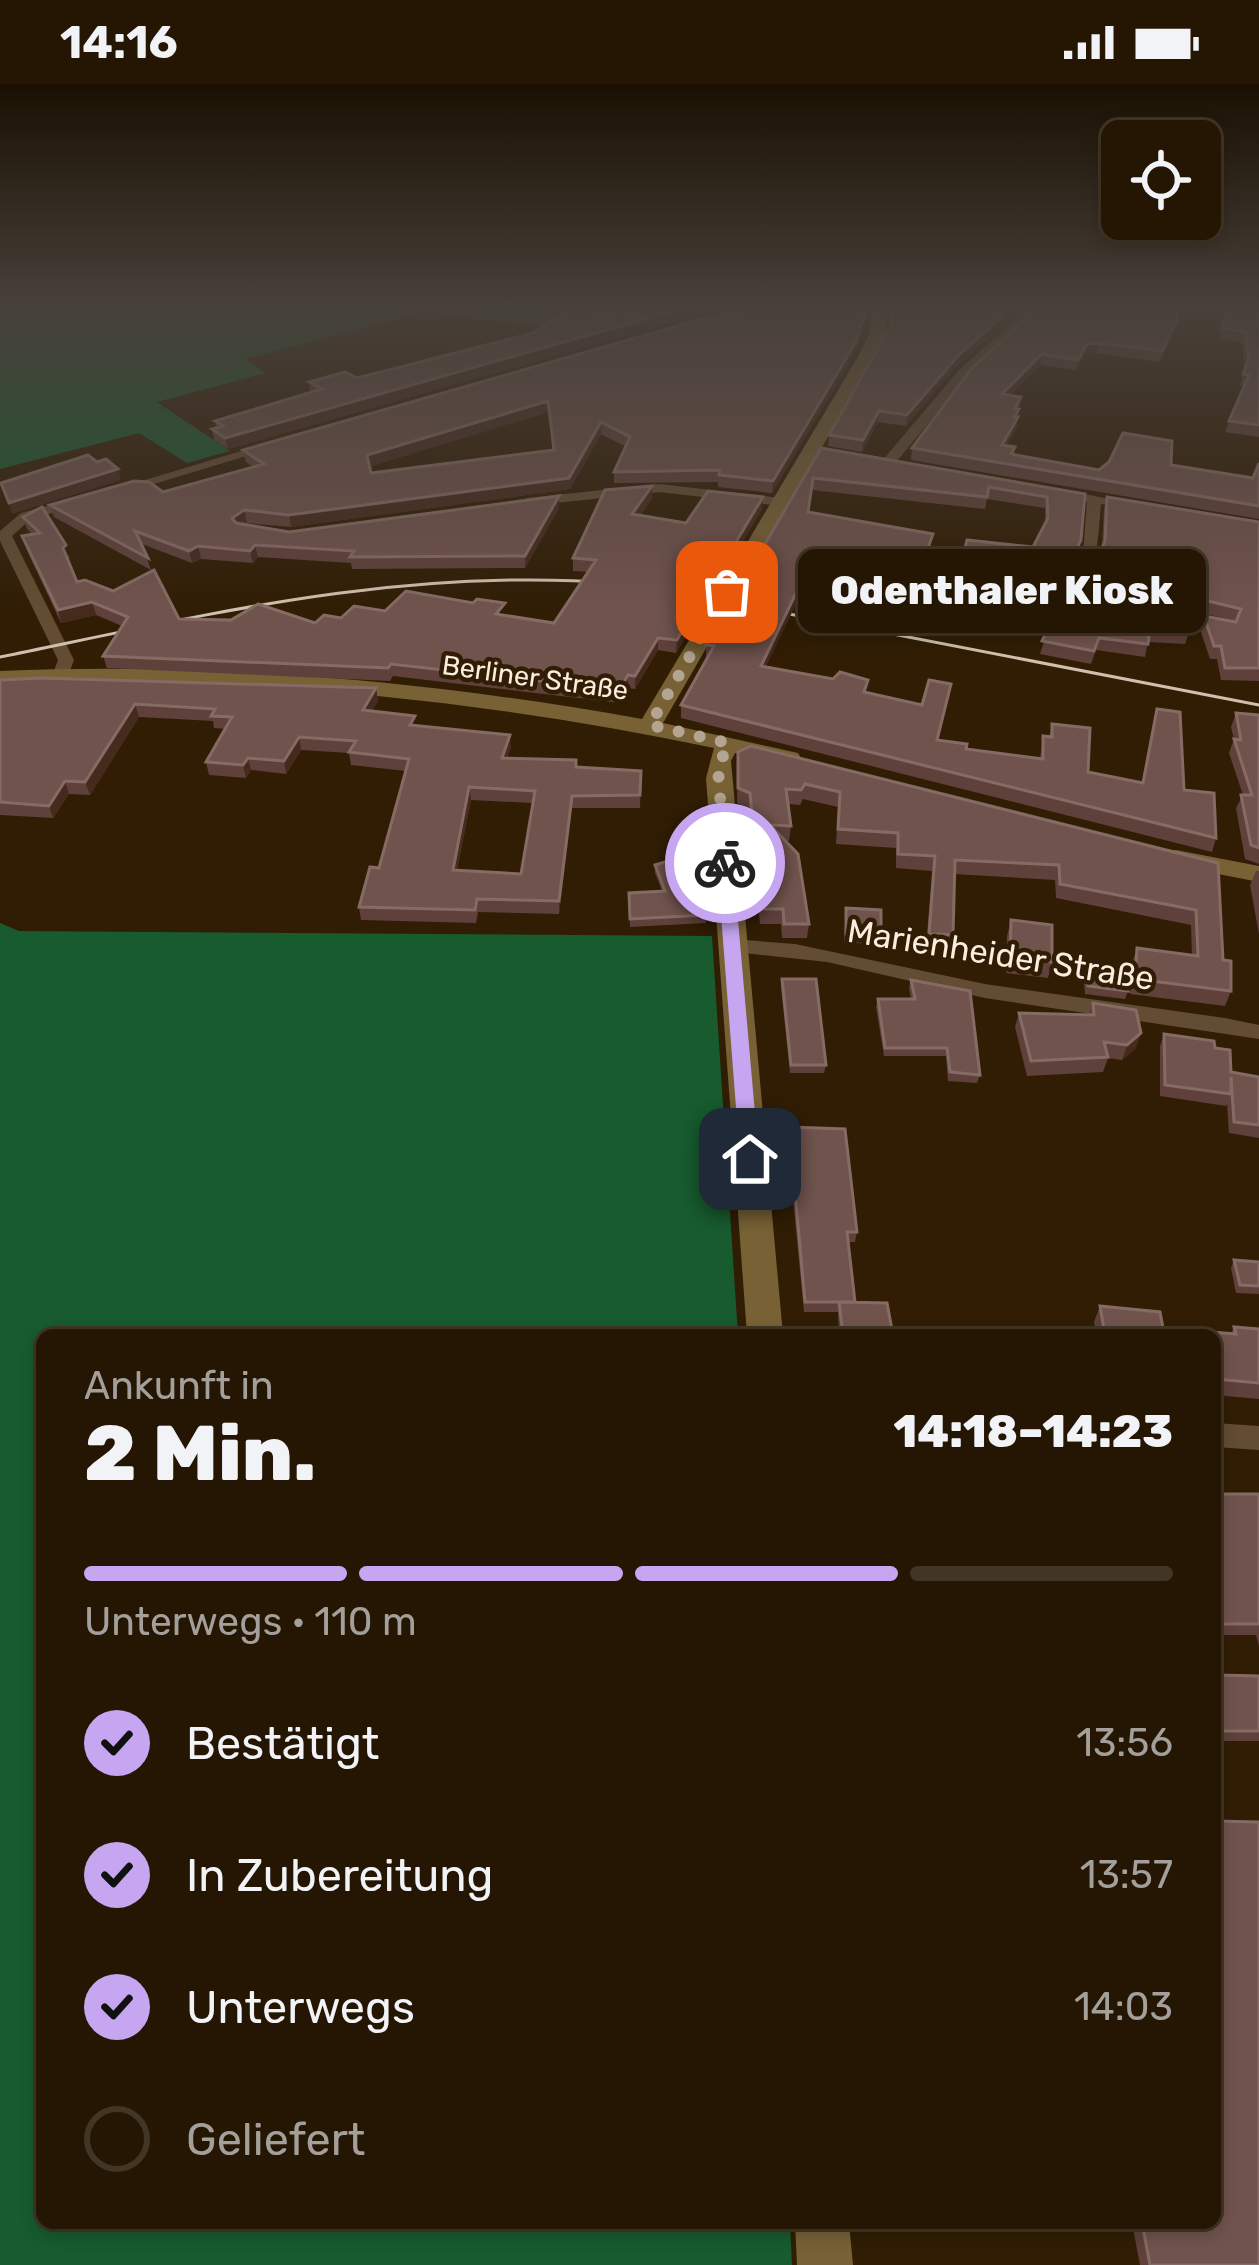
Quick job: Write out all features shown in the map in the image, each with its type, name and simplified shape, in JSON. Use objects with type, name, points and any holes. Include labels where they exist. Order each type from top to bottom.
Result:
[{"type":"main road","points":[[650,725],[781,502],[820,453],[843,406]]},
{"type":"main road","name":"Berliner Straße","points":[[0,678],[228,680],[440,694],[650,725],[806,762]]},
{"type":"main road","points":[[728,743],[718,769],[764,1329]]},
{"type":"main road","points":[[1155,853],[1259,874]]},
{"type":"main road","points":[[822,2229],[825,2265]]},
{"type":"street","points":[[887,464],[936,406]]},
{"type":"street","points":[[60,676],[66,660],[5,545],[10,525],[67,504],[287,442]]},
{"type":"street","points":[[868,461],[910,468]]},
{"type":"street","points":[[512,504],[659,488],[781,502]]},
{"type":"street","points":[[1048,490],[1165,510]]},
{"type":"street","points":[[1069,598],[1090,553],[1094,498]]},
{"type":"street","points":[[934,573],[1001,585]]},
{"type":"street","points":[[1046,593],[1091,602]]},
{"type":"street","name":"Marienheider Straße","points":[[732,946],[847,962],[1042,1001],[1135,1010],[1259,1032]]},
{"type":"street","points":[[1221,1435],[1259,1438]]},
{"type":"green space","points":[[0,406],[163,406],[230,451],[187,463],[139,433],[0,469]]},
{"type":"green space","points":[[0,923],[19,931],[712,936],[738,1329],[36,1329],[36,2229],[790,2229],[792,2265],[0,2265]]},
{"type":"building","points":[[266,406],[339,406],[225,438],[212,429],[223,426],[215,421]]},
{"type":"building","points":[[398,406],[532,406],[367,455],[371,473],[554,450],[549,406],[818,406],[773,481],[719,475],[720,470],[614,472],[630,437],[601,422],[569,478],[289,515],[244,510],[232,518],[236,523],[289,532],[559,496],[525,556],[350,557],[354,551],[255,545],[250,551],[198,546],[189,551],[135,531],[148,558],[50,505],[134,481],[149,482],[163,492],[264,464],[243,450]]},
{"type":"building","points":[[845,406],[915,406],[907,415],[879,411],[863,440],[829,435]]},
{"type":"building","points":[[944,406],[1016,406],[1014,417],[1018,417],[1002,445],[1015,447],[1011,454],[1099,470],[1109,462],[1123,433],[1172,441],[1171,465],[1253,478],[1259,463],[1259,506],[912,448]]},
{"type":"building","points":[[1236,406],[1259,406],[1259,425],[1229,421]]},
{"type":"building","points":[[821,448],[1085,494],[1081,540],[1064,575],[963,557],[967,540],[1033,547],[1048,518],[1047,497],[989,487],[987,497],[813,478],[808,512],[933,534],[916,581],[881,574],[876,587],[839,582],[828,597],[797,591],[761,666],[833,679],[840,672],[868,680],[864,692],[922,705],[929,680],[951,684],[937,740],[967,744],[966,749],[1043,759],[1043,736],[1052,737],[1052,724],[1090,728],[1088,772],[1143,783],[1157,709],[1180,712],[1184,790],[1214,793],[1216,838],[681,705],[714,646],[706,645]]},
{"type":"building","points":[[88,455],[97,462],[106,459],[118,469],[9,503],[1,483]]},
{"type":"building","points":[[652,486],[632,514],[686,523],[708,491],[763,497],[677,640],[658,638],[635,676],[628,675],[620,690],[391,664],[388,668],[103,656],[128,617],[92,602],[58,610],[22,536],[40,533],[23,517],[42,507],[66,545],[63,548],[77,582],[85,580],[113,591],[154,570],[179,619],[231,620],[258,604],[315,623],[324,615],[341,618],[354,606],[385,611],[406,591],[473,603],[477,599],[505,603],[496,614],[554,623],[596,560],[573,558],[605,490]]},
{"type":"building","points":[[1107,497],[1259,522],[1259,668],[1225,668],[1221,646],[1214,646],[1204,616],[1236,622],[1241,609],[1200,599],[1194,574],[1192,598],[1088,579],[1105,541]]},
{"type":"building","points":[[958,573],[1190,614],[1189,632],[1150,629],[1148,644],[1099,638],[1094,651],[1042,641],[1052,620],[979,606],[975,613],[946,607]]},
{"type":"building","points":[[0,680],[376,688],[363,710],[415,716],[410,725],[510,735],[502,758],[576,760],[576,767],[641,771],[640,795],[572,796],[559,901],[477,899],[475,910],[359,907],[370,867],[379,868],[409,759],[349,752],[356,741],[299,737],[284,761],[206,762],[232,717],[211,716],[215,709],[135,704],[85,782],[65,781],[49,806],[0,802]],"holes":[[[469,787],[535,791],[521,874],[453,870]]]},
{"type":"building","points":[[1236,713],[1259,715],[1259,848],[1251,845],[1241,795],[1252,795],[1234,739],[1241,740]]},
{"type":"building","points":[[751,746],[1218,863],[1223,960],[1231,961],[1231,991],[1135,979],[1137,948],[1198,956],[1196,910],[1060,884],[1059,865],[955,860],[953,935],[929,934],[935,856],[898,854],[898,833],[838,829],[840,792],[805,784],[801,790],[786,789],[791,826],[770,825],[798,854],[809,924],[784,924],[783,909],[761,909],[750,793],[738,788],[738,752]]},
{"type":"building","points":[[674,859],[703,863],[706,915],[630,919],[629,893],[665,891],[655,865]]},
{"type":"building","points":[[846,908],[881,910],[881,937],[846,934]]},
{"type":"building","points":[[1011,920],[1052,925],[1052,962],[1010,956]]},
{"type":"building","points":[[1085,963],[1122,967],[1128,991],[1088,986]]},
{"type":"building","points":[[782,979],[816,979],[826,1065],[791,1065]]},
{"type":"building","points":[[911,980],[970,991],[980,1075],[950,1072],[947,1048],[885,1048],[878,999],[915,999]]},
{"type":"building","points":[[1093,1003],[1136,1010],[1141,1033],[1127,1045],[1104,1042],[1108,1057],[1031,1061],[1019,1013],[1094,1015]]},
{"type":"building","points":[[1164,1034],[1214,1041],[1215,1048],[1230,1050],[1231,1072],[1259,1077],[1259,1125],[1234,1122],[1231,1077],[1231,1094],[1165,1085]]},
{"type":"building","points":[[789,1127],[845,1129],[857,1232],[847,1232],[855,1302],[805,1302]]},
{"type":"building","points":[[1234,1260],[1259,1262],[1259,1286],[1240,1285]]},
{"type":"building","points":[[839,1302],[887,1303],[892,1329],[842,1329]]},
{"type":"building","points":[[1100,1306],[1160,1312],[1163,1328],[1175,1329],[1104,1329]]},
{"type":"building","points":[[1234,1327],[1259,1329],[1259,1383],[1221,1380],[1221,1333],[1236,1334]]},
{"type":"building","points":[[1221,1488],[1223,1494],[1259,1494],[1259,1624],[1221,1624]]},
{"type":"building","points":[[1221,1675],[1259,1676],[1259,1731],[1221,1731]]},
{"type":"building","points":[[1221,1821],[1259,1822],[1259,2265],[1150,2265],[1143,2229],[1221,2229]]},
{"type":"tram line","points":[[0,657],[230,610],[381,588],[536,580],[616,583]]},
{"type":"tram line","points":[[676,592],[1259,705]]},
{"type":"way so far","points":[[725,863],[718,769],[728,743],[650,725],[727,592]]},
{"type":"place","name":"Odenthaler Kiosk","points":[[727,592]]},
{"type":"route","points":[[725,863],[750,1159]]}]
